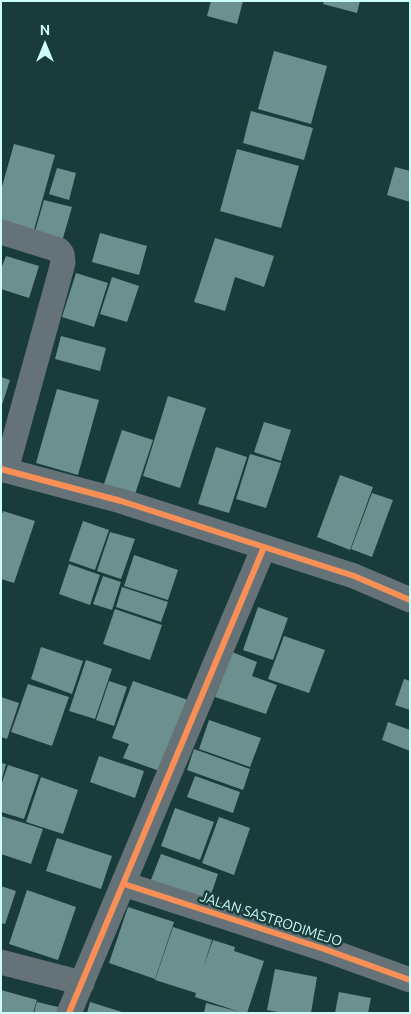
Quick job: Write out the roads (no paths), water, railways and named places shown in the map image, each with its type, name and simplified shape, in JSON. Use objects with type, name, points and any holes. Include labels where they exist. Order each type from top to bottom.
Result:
[{"type":"street","points":[[1,232],[59,250],[62,254],[63,263],[3,469],[121,501],[264,547],[354,576],[410,600]]},
{"type":"street","points":[[69,1013],[264,547]]},
{"type":"street","name":"JALAN SASTRODIMEJO","points":[[124,884],[324,949],[410,980]]},
{"type":"street","points":[[1,962],[82,983]]}]
